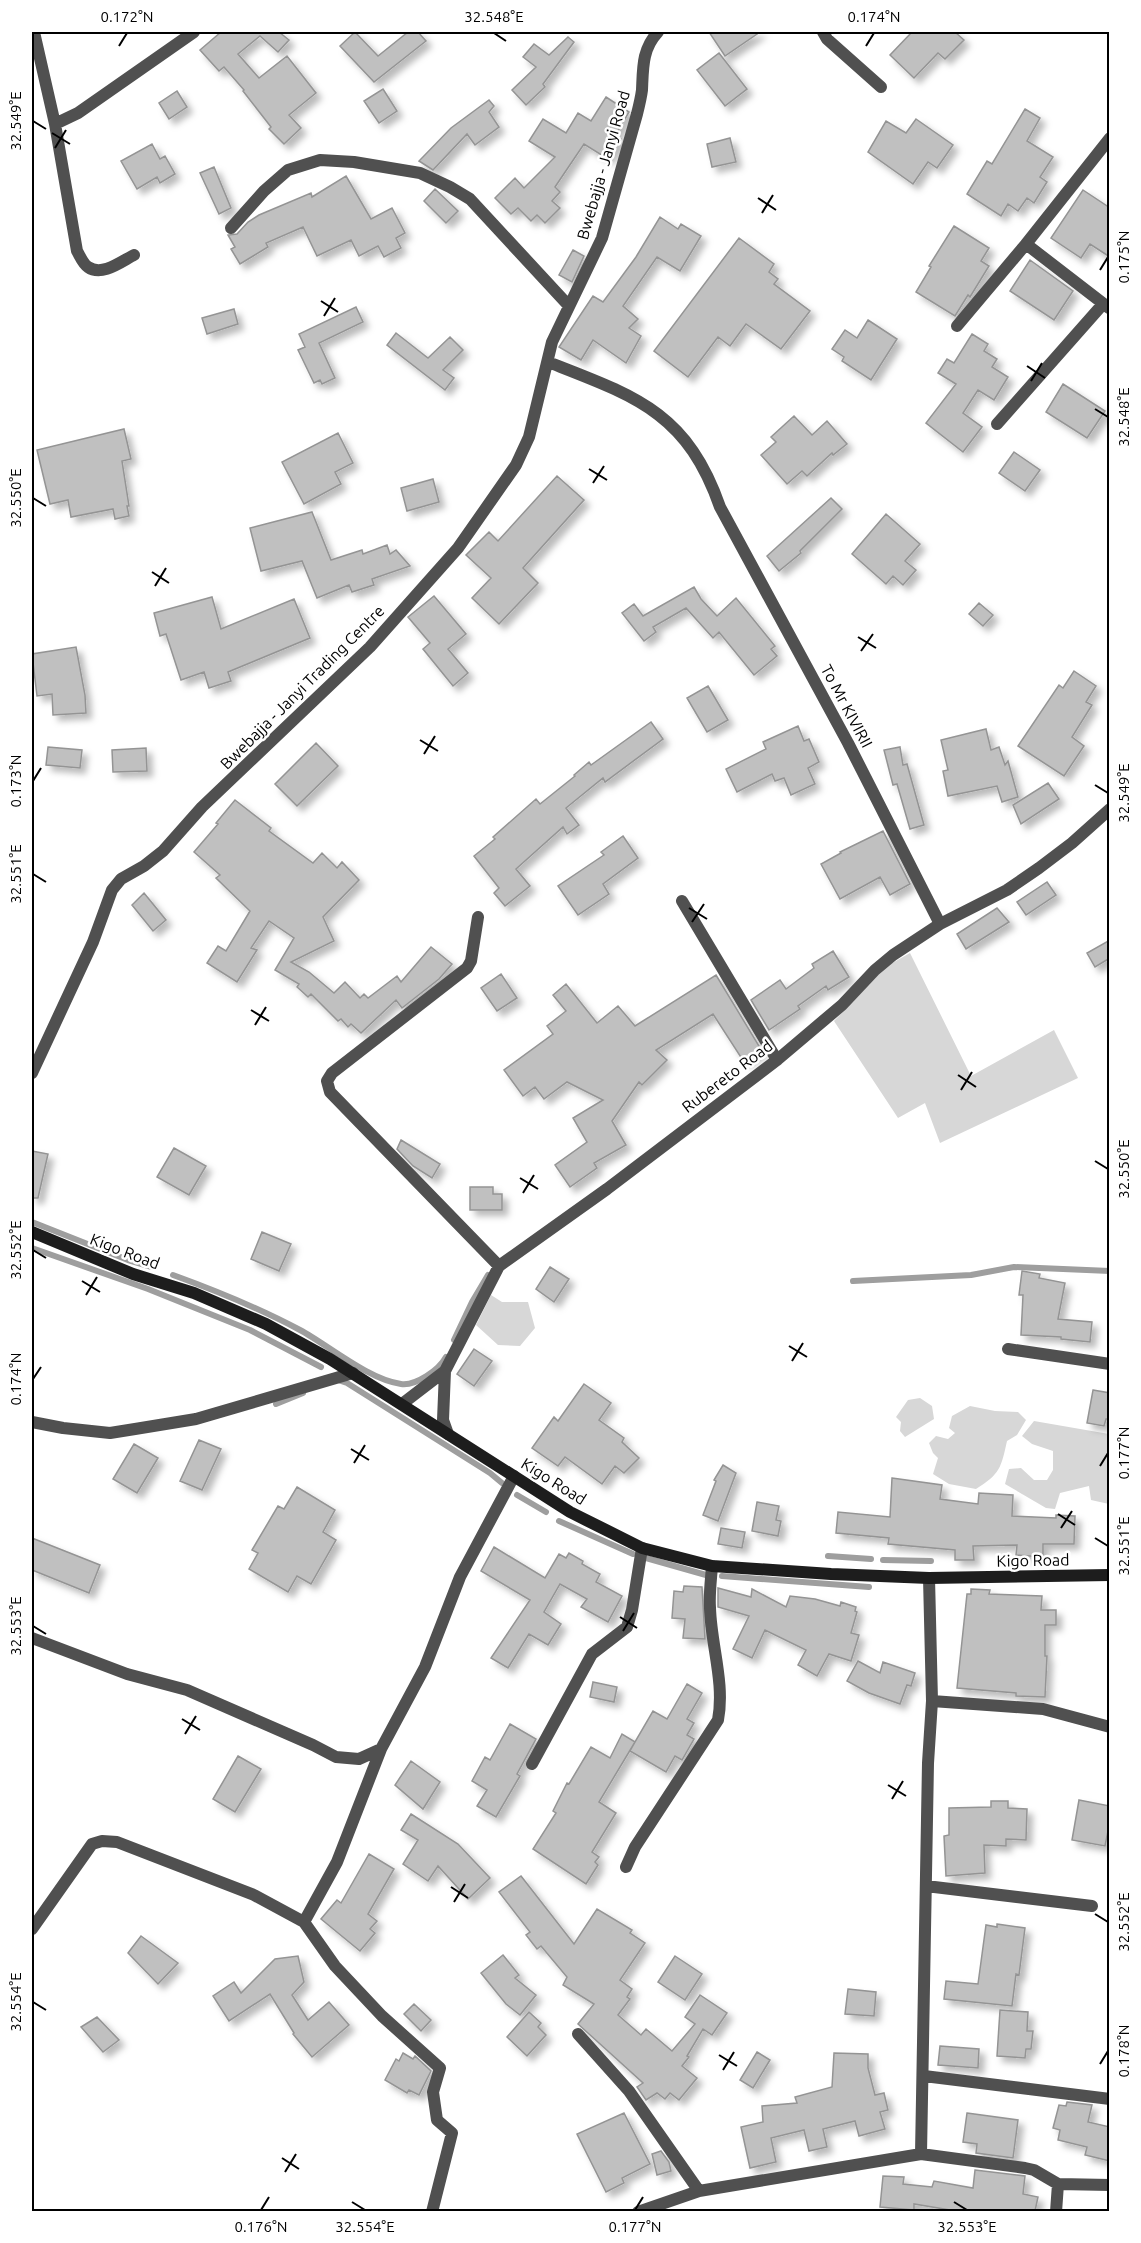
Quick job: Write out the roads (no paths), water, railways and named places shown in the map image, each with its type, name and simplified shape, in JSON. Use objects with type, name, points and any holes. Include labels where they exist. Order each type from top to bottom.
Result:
[{"type":"street","points":[[34,32],[49,106],[55,124],[77,251],[86,267],[94,270],[104,270],[134,255]]},
{"type":"street","points":[[55,124],[78,113],[194,32]]},
{"type":"street","name":"Bwebajja - Janyi Road","points":[[569,306],[602,238],[642,93],[643,60],[651,39],[658,32]]},
{"type":"street","points":[[823,32],[827,39],[881,87]]},
{"type":"street","points":[[957,326],[1110,138]]},
{"type":"street","points":[[231,228],[264,191],[288,170],[320,160],[354,162],[420,173],[470,199],[569,306]]},
{"type":"street","points":[[997,424],[1106,306],[1026,244]]},
{"type":"street","name":"Bwebajja - Janyi Trading Centre","points":[[32,1073],[88,951],[112,890],[121,879],[163,851],[202,807],[370,647],[458,548],[516,465],[529,436],[552,342],[569,306]]},
{"type":"street","name":"To Mr KIVIRII","points":[[548,362],[620,390],[643,402],[675,428],[692,447],[711,483],[720,507],[848,743],[940,924]]},
{"type":"street","name":"Rubereto Road","points":[[402,1404],[445,1371],[499,1266],[607,1189],[777,1059],[842,1005],[875,970],[893,955],[940,924],[996,896],[1040,868],[1110,809]]},
{"type":"street","points":[[682,901],[777,1059]]},
{"type":"street","points":[[478,917],[471,961],[467,968],[332,1073],[327,1081],[330,1092],[499,1266]]},
{"type":"street","name":"Kigo Road","points":[[32,1232],[133,1274],[225,1306],[266,1324],[353,1373],[570,1512],[642,1548],[712,1566],[929,1578],[1110,1575]]},
{"type":"street","points":[[1008,1349],[1110,1364]]},
{"type":"street","points":[[445,1371],[443,1420],[448,1434]]},
{"type":"street","points":[[32,1422],[63,1428],[110,1432],[135,1429],[196,1419],[353,1373]]},
{"type":"street","points":[[304,1922],[337,1862],[381,1749],[424,1667],[460,1577],[514,1476]]},
{"type":"street","points":[[532,1764],[579,1674],[592,1654],[627,1627],[642,1548]]},
{"type":"street","points":[[626,1867],[635,1847],[718,1720],[721,1707],[720,1690],[710,1608],[712,1566]]},
{"type":"street","points":[[921,2154],[928,1763],[932,1701],[929,1578]]},
{"type":"street","points":[[32,1638],[127,1674],[187,1690],[336,1757],[359,1759],[381,1749]]},
{"type":"street","points":[[932,1701],[1043,1709],[1110,1727]]},
{"type":"street","points":[[32,1929],[92,1844],[102,1841],[117,1842],[254,1895],[304,1922],[335,1966],[382,2016],[440,2068],[434,2092],[437,2120],[452,2133],[432,2211]]},
{"type":"street","points":[[926,1886],[1092,1906]]},
{"type":"street","points":[[578,2034],[629,2091],[699,2191]]},
{"type":"street","points":[[924,2076],[1110,2099]]},
{"type":"street","points":[[638,2211],[699,2191],[921,2154],[1025,2168],[1034,2170],[1058,2184],[1110,2185]]},
{"type":"street","points":[[1056,2211],[1058,2184]]},
{"type":"waterway","points":[[32,1222],[128,1260],[152,1267]]},
{"type":"waterway","points":[[32,1248],[148,1289],[250,1330],[321,1367]]},
{"type":"waterway","points":[[853,1281],[971,1275],[1014,1267],[1110,1271]]},
{"type":"waterway","points":[[173,1275],[238,1300],[285,1322],[362,1369],[389,1381],[407,1384],[420,1380],[433,1372],[446,1357]]},
{"type":"waterway","points":[[454,1340],[488,1275]]},
{"type":"waterway","points":[[338,1380],[347,1383],[490,1473],[502,1483]]},
{"type":"waterway","points":[[276,1404],[303,1393]]},
{"type":"waterway","points":[[517,1495],[546,1512]]},
{"type":"waterway","points":[[559,1521],[633,1554]]},
{"type":"waterway","points":[[828,1556],[871,1559]]},
{"type":"waterway","points":[[646,1558],[706,1575]]},
{"type":"waterway","points":[[883,1560],[931,1561]]},
{"type":"waterway","points":[[722,1576],[869,1587]]}]
